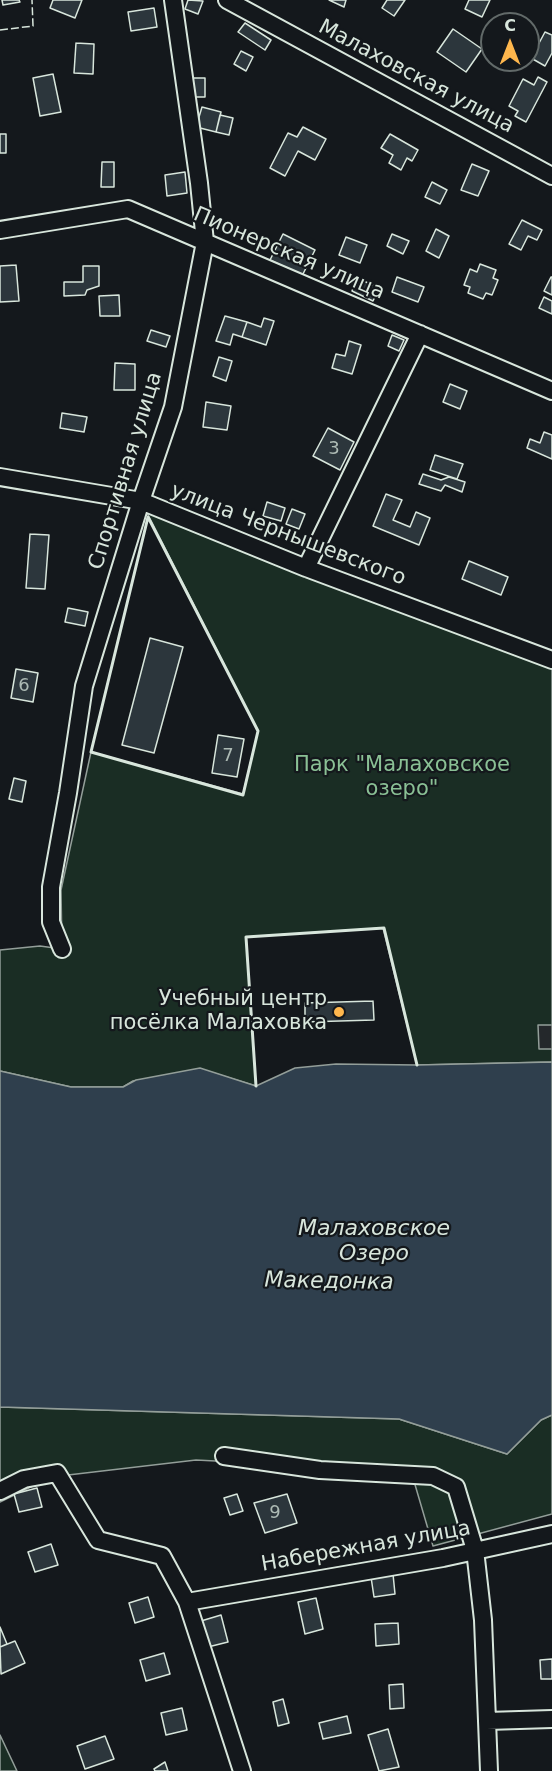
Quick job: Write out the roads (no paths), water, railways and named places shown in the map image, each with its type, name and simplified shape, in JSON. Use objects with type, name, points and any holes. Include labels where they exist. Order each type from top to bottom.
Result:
[{"type":"street","name":"Спортивная улица","points":[[62,949],[51,922],[51,887],[84,686],[141,501],[173,407],[205,242],[173,0]]},
{"type":"street","name":"Малаховская улица","points":[[226,0],[552,176]]},
{"type":"street","name":"Пионерская улица","points":[[0,230],[128,209],[552,391]]},
{"type":"street","points":[[306,568],[420,334]]},
{"type":"street","name":"улица Чернышевского","points":[[0,477],[141,501],[306,568],[552,660]]},
{"type":"street","points":[[224,1456],[320,1470],[433,1476],[456,1488],[476,1550],[483,1620],[489,1771]]},
{"type":"street","points":[[0,1491],[24,1479],[57,1473],[98,1540],[162,1556],[187,1602],[242,1771]]},
{"type":"street","name":"Набережная улица","points":[[187,1602],[443,1558],[552,1534]]},
{"type":"street","points":[[487,1721],[552,1719]]},
{"type":"water","name":"Малаховское Озеро","points":[[552,1062],[552,1415],[541,1420],[507,1454],[399,1419],[0,1407],[0,1071],[71,1087],[123,1087],[136,1080],[200,1068],[256,1086],[295,1068],[336,1064]]},
{"type":"place","name":"Учебный центр посёлка Малаховка","points":[[339,1012]]},
{"type":"park label","name":"Парк \"Малаховское озеро\"","points":[[402,778]]},
{"type":"water label","name":"Македонка","points":[[329,1282]]}]
